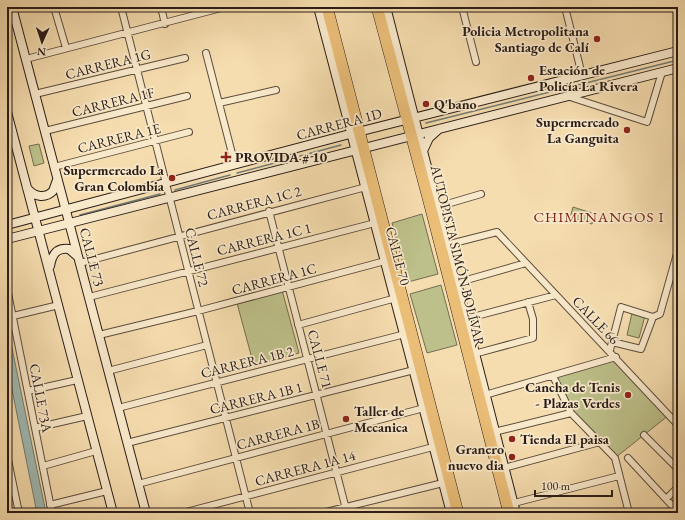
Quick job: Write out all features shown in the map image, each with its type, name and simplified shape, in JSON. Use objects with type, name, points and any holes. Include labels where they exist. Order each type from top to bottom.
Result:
[{"type":"highway","points":[[327,7],[344,88],[359,149],[458,513]]},
{"type":"highway","name":"AUTOPISTA SIMÓN BOLÍVAR","points":[[378,7],[405,95],[511,508]]},
{"type":"street","name":"CALLE 73","points":[[12,7],[146,513]]},
{"type":"street","points":[[54,7],[66,48]]},
{"type":"street","name":"CALLE 72","points":[[121,7],[250,513]]},
{"type":"street","points":[[161,7],[165,24]]},
{"type":"street","points":[[26,59],[165,24],[225,7]]},
{"type":"street","points":[[318,7],[344,88]]},
{"type":"street","points":[[386,7],[405,95]]},
{"type":"street","points":[[462,7],[476,62]]},
{"type":"street","points":[[565,7],[582,75]]},
{"type":"street","name":"CARRERA 1D","points":[[7,225],[355,133],[678,51]]},
{"type":"street","points":[[206,53],[235,165]]},
{"type":"street","name":"CARRERA 1G","points":[[35,94],[186,58]]},
{"type":"street","name":"CARRERA 1D","points":[[7,239],[678,68]]},
{"type":"street","points":[[567,96],[647,122],[662,72]]},
{"type":"street","points":[[219,104],[276,90]]},
{"type":"street","points":[[582,101],[585,91]]},
{"type":"street","name":"CARRERA 1F","points":[[45,131],[187,96]]},
{"type":"street","points":[[7,112],[11,140],[40,231],[77,380],[113,513]]},
{"type":"street","points":[[423,151],[429,138],[445,127]]},
{"type":"street","name":"CARRERA 1E","points":[[54,167],[189,132]]},
{"type":"street","points":[[415,134],[423,151],[437,207],[443,246],[456,283],[504,468],[511,508],[516,513]]},
{"type":"street","name":"CALLE 70","points":[[359,149],[375,223],[389,260],[396,298],[451,513]]},
{"type":"street","points":[[27,187],[34,194],[47,195],[55,189],[57,179]]},
{"type":"street","name":"CARRERA 1C 2","points":[[79,261],[366,187]]},
{"type":"street","points":[[437,207],[481,194]]},
{"type":"street","name":"CALLE 71","points":[[269,212],[346,510]]},
{"type":"street","name":"CARRERA 1C 1","points":[[89,297],[375,223]]},
{"type":"street","name":"CALLE 66","points":[[443,246],[497,232],[610,350],[678,425]]},
{"type":"street","points":[[49,267],[52,256],[61,249],[72,250],[79,261]]},
{"type":"street","points":[[610,350],[621,306],[653,317],[660,314],[678,250]]},
{"type":"street","name":"CARRERA 1C","points":[[99,335],[288,288],[389,260]]},
{"type":"street","points":[[456,283],[526,263]]},
{"type":"street","name":"CALLE 73A","points":[[7,288],[52,513]]},
{"type":"street","points":[[465,319],[556,295]]},
{"type":"street","points":[[298,325],[396,298]]},
{"type":"street","points":[[474,354],[533,338],[533,319],[528,302]]},
{"type":"street","points":[[13,316],[59,305]]},
{"type":"street","points":[[612,342],[642,349],[653,317]]},
{"type":"street","name":"CARRERA 1B 2","points":[[118,408],[405,334]]},
{"type":"street","points":[[108,371],[207,345]]},
{"type":"street","points":[[485,395],[616,357]]},
{"type":"street","name":"CARRERA 1B 1","points":[[128,443],[414,370]]},
{"type":"street","points":[[553,376],[571,413],[615,458],[630,512],[622,513]]},
{"type":"street","points":[[28,391],[77,380]]},
{"type":"street","name":"CARRERA 1B","points":[[138,484],[424,408]]},
{"type":"street","points":[[494,432],[571,413]]},
{"type":"street","points":[[35,428],[87,416]]},
{"type":"street","points":[[644,435],[678,469]]},
{"type":"street","points":[[504,468],[600,442]]},
{"type":"street","name":"CARRERA 1A 14","points":[[182,513],[433,447]]},
{"type":"street","points":[[43,466],[96,451]]},
{"type":"street","points":[[7,455],[9,479],[19,513]]},
{"type":"street","points":[[628,458],[678,512]]},
{"type":"street","points":[[511,508],[619,476]]},
{"type":"street","points":[[322,513],[346,510],[443,483]]},
{"type":"street","points":[[666,499],[678,487]]},
{"type":"street","points":[[50,505],[107,491]]},
{"type":"green space","points":[[39,144],[44,163],[34,166],[29,146]]},
{"type":"green space","points":[[573,207],[595,214],[592,224],[570,218]]},
{"type":"green space","points":[[422,214],[438,274],[408,282],[392,223]]},
{"type":"green space","points":[[441,285],[457,345],[427,353],[410,294]]},
{"type":"green space","points":[[282,290],[299,353],[254,366],[237,303]]},
{"type":"green space","points":[[632,313],[645,316],[639,338],[627,335]]},
{"type":"green space","points":[[616,357],[669,415],[615,458],[571,413],[553,376]]},
{"type":"water","points":[[7,324],[46,513],[37,513],[7,365]]},
{"type":"waterway","points":[[426,123],[678,60]]},
{"type":"waterway","points":[[300,156],[341,145]]},
{"type":"waterway","points":[[237,173],[286,160]]},
{"type":"waterway","points":[[175,190],[230,175]]},
{"type":"waterway","points":[[80,215],[160,194]]},
{"type":"place","name":"Policia Metropolitana Santiago de Calí","points":[[597,39]]},
{"type":"place","name":"Estación de Policía La Rivera","points":[[531,78]]},
{"type":"place","name":"Q'bano","points":[[426,104]]},
{"type":"place","name":"Supermercado La Ganguita","points":[[627,130]]},
{"type":"place","name":"PROVIDA # 10","points":[[226,157]]},
{"type":"place","name":"Supermercado La Gran Colombia","points":[[172,178]]},
{"type":"place","name":"Cancha de Tenis - Plazas Verdes","points":[[628,395]]},
{"type":"place","name":"Taller de Mecanica","points":[[346,419]]},
{"type":"place","name":"Tienda El paisa","points":[[512,439]]},
{"type":"place","name":"Granero nuevo dia","points":[[512,457]]},
{"type":"district","name":"CHIMINANGOS I","points":[[599,217]]}]
